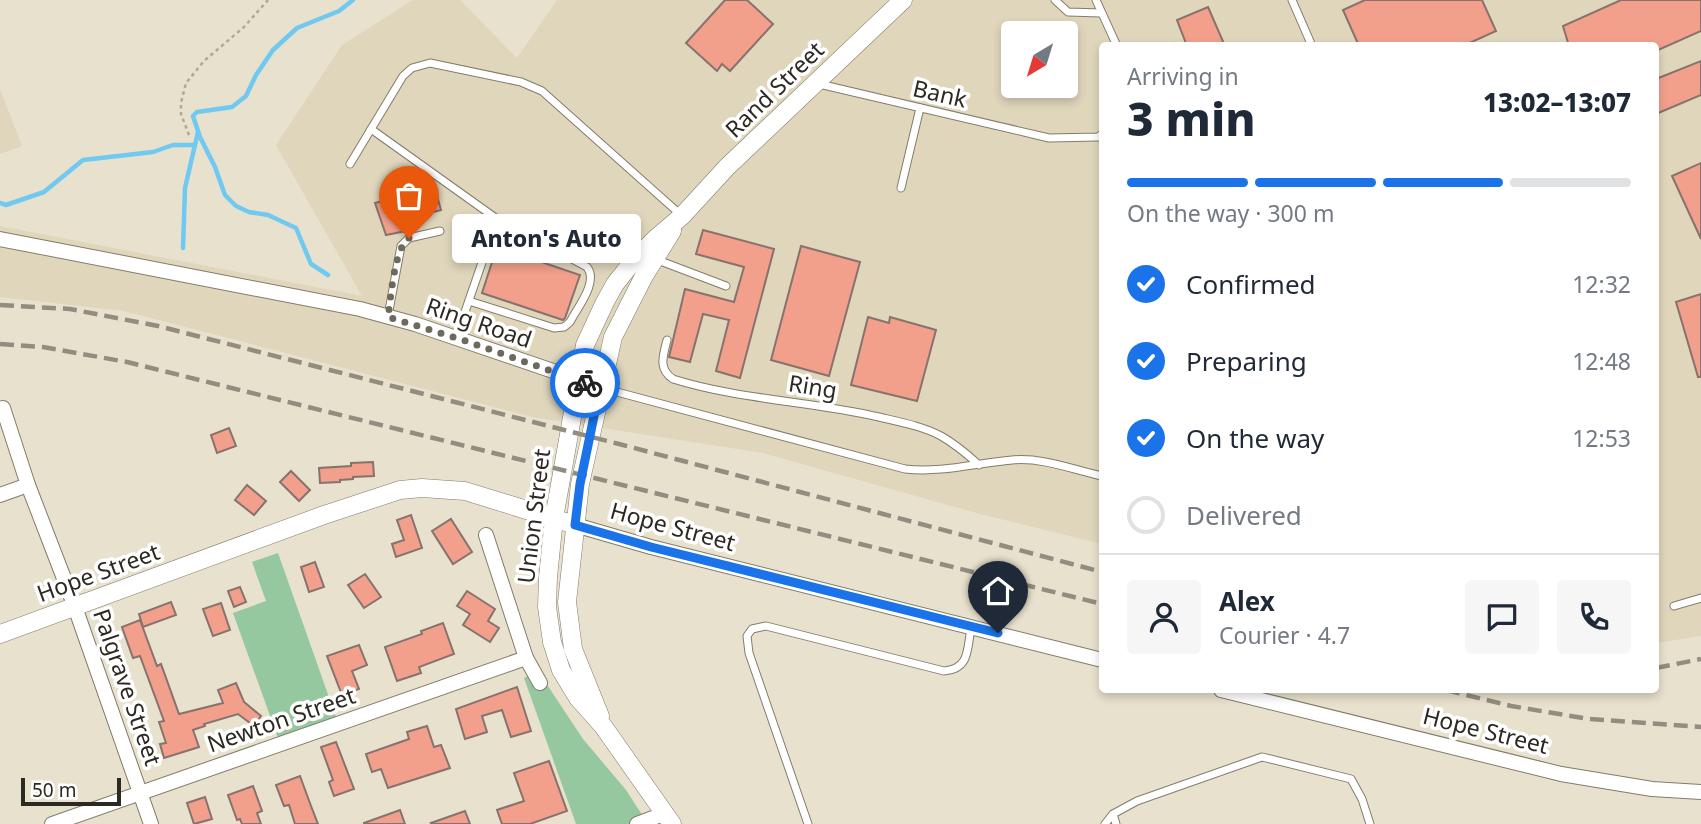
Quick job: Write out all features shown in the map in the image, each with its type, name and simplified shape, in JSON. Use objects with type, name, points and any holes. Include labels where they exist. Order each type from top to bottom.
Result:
[{"type":"street","name":"Rand Street","points":[[578,381],[585,345],[615,284],[655,239],[682,216],[727,167],[903,0]]},
{"type":"street","name":"Rand Street","points":[[600,387],[613,337],[623,314],[682,216]]},
{"type":"street","name":"Ring Road","points":[[0,239],[388,317],[600,387]]},
{"type":"street","name":"Union Street","points":[[578,381],[554,518],[548,576],[547,607],[552,642],[569,684],[578,698],[603,726],[669,819]]},
{"type":"street","name":"Union Street","points":[[600,387],[580,484],[567,601],[570,634],[577,659],[603,726]]},
{"type":"street","name":"Palgrave Street","points":[[3,408],[28,485],[75,607],[151,824]]},
{"type":"street","points":[[0,495],[28,485]]},
{"type":"street","name":"Hope Street","points":[[0,634],[324,515],[400,490],[422,488],[465,491],[651,547],[1099,659]]},
{"type":"street","points":[[486,536],[526,658],[540,683]]},
{"type":"street","name":"Newton Street","points":[[52,824],[526,658]]},
{"type":"street","name":"Hope Street","points":[[1234,693],[1561,774],[1652,789],[1701,792]]},
{"type":"street","points":[[637,824],[669,819]]},
{"type":"lane","points":[[1055,0],[1068,12],[1101,13]]},
{"type":"lane","points":[[1096,0],[1115,42]]},
{"type":"lane","points":[[1292,0],[1310,42]]},
{"type":"lane","points":[[350,164],[403,76],[420,64],[430,63],[521,82],[542,92],[682,216]]},
{"type":"lane","name":"Bank","points":[[815,83],[1049,138],[1099,135]]},
{"type":"lane","points":[[901,188],[920,108]]},
{"type":"lane","points":[[371,129],[497,219],[586,267],[592,280],[570,322],[564,327],[554,328],[469,301]]},
{"type":"lane","points":[[456,338],[497,219]]},
{"type":"lane","points":[[388,317],[401,246],[409,238],[440,231]]},
{"type":"lane","points":[[655,258],[726,286]]},
{"type":"lane","name":"Ring","points":[[667,340],[662,368],[673,379],[743,396],[813,405],[913,425],[939,435],[960,448],[979,466]]},
{"type":"lane","name":"Ring Road","points":[[600,387],[905,468],[928,471],[1014,459],[1037,461],[1099,475]]},
{"type":"lane","points":[[1674,606],[1701,598]]},
{"type":"lane","points":[[808,824],[749,653],[747,636],[752,629],[766,626],[944,671],[959,668],[964,663],[971,627]]},
{"type":"lane","points":[[1105,824],[1113,814],[1137,801],[1262,757],[1351,779],[1362,799],[1370,824]]},
{"type":"lane","points":[[1113,814],[1116,824]]},
{"type":"path","points":[[189,135],[181,114],[186,83],[204,61],[244,27],[268,0]]},
{"type":"shaded area","points":[[413,0],[460,0],[517,58],[557,0],[1701,0],[1701,636],[1659,643],[1659,42],[1099,42],[1099,543],[980,514],[763,453],[532,417],[124,311],[0,297],[0,226],[362,296],[276,145],[342,45]]},
{"type":"shaded area","points":[[0,89],[22,146],[0,154]]},
{"type":"green space","points":[[278,553],[336,717],[278,738],[233,613],[266,601],[252,562]]},
{"type":"green space","points":[[538,671],[583,739],[626,790],[648,824],[576,824],[524,678]]},
{"type":"building","points":[[725,0],[747,0],[773,24],[730,71],[722,64],[717,71],[686,43]]},
{"type":"building","points":[[1365,0],[1482,0],[1496,31],[1472,42],[1357,42],[1343,10]]},
{"type":"building","points":[[1621,0],[1701,0],[1701,31],[1659,50],[1659,42],[1568,42],[1563,26]]},
{"type":"building","points":[[1208,7],[1223,42],[1185,42],[1177,20]]},
{"type":"building","points":[[1701,61],[1701,95],[1659,113],[1659,78]]},
{"type":"building","points":[[1701,163],[1701,239],[1672,176]]},
{"type":"building","points":[[425,190],[427,194],[436,192],[441,210],[415,217],[416,225],[404,226],[406,231],[386,235],[375,203]]},
{"type":"building","points":[[703,230],[774,249],[740,378],[716,371],[729,320],[703,314],[690,362],[669,357],[685,289],[734,302],[744,267],[696,254]]},
{"type":"building","points":[[801,246],[860,262],[829,376],[771,360]]},
{"type":"building","points":[[497,247],[580,275],[563,320],[482,293]]},
{"type":"building","points":[[1701,294],[1701,377],[1698,377],[1676,302]]},
{"type":"building","points":[[868,317],[889,323],[890,317],[936,330],[917,401],[851,385]]},
{"type":"building","points":[[229,428],[236,446],[217,453],[211,435]]},
{"type":"building","points":[[373,462],[374,476],[320,483],[319,468]]},
{"type":"building","points":[[291,471],[310,490],[299,501],[280,482]]},
{"type":"building","points":[[247,485],[266,501],[254,515],[235,500]]},
{"type":"building","points":[[411,515],[422,548],[396,557],[392,544],[404,540],[397,520]]},
{"type":"building","points":[[451,519],[472,552],[453,564],[432,531]]},
{"type":"building","points":[[315,562],[324,587],[309,592],[301,567]]},
{"type":"building","points":[[365,574],[381,597],[364,608],[348,585]]},
{"type":"building","points":[[240,587],[246,602],[234,607],[228,591]]},
{"type":"building","points":[[467,591],[495,609],[488,621],[499,628],[490,642],[463,625],[470,614],[457,606]]},
{"type":"building","points":[[171,602],[176,615],[143,627],[139,614]]},
{"type":"building","points":[[221,603],[230,630],[213,636],[203,609]]},
{"type":"building","points":[[140,620],[157,666],[161,664],[179,714],[223,703],[218,690],[236,683],[244,702],[261,716],[254,726],[238,714],[204,724],[205,726],[193,730],[199,747],[164,758],[160,744],[166,743],[159,722],[164,721],[140,656],[133,658],[122,627]]},
{"type":"building","points":[[443,623],[454,654],[419,667],[421,673],[397,681],[385,647],[422,634],[421,631]]},
{"type":"building","points":[[359,645],[367,665],[352,671],[359,689],[342,695],[327,656]]},
{"type":"building","points":[[517,687],[531,731],[511,737],[502,710],[482,716],[487,732],[465,739],[456,709]]},
{"type":"building","points":[[427,726],[434,747],[441,745],[450,768],[388,788],[381,769],[372,772],[366,754],[409,739],[407,732]]},
{"type":"building","points":[[336,742],[354,789],[334,796],[329,782],[333,780],[321,747]]},
{"type":"building","points":[[549,761],[567,811],[530,824],[502,824],[497,810],[524,801],[514,773]]},
{"type":"building","points":[[300,776],[318,824],[295,824],[289,805],[284,806],[276,785]]},
{"type":"building","points":[[253,786],[262,811],[257,813],[261,824],[242,824],[240,819],[237,820],[228,795]]},
{"type":"building","points":[[205,797],[212,819],[194,824],[187,803]]},
{"type":"building","points":[[400,810],[405,824],[364,824],[364,823]]},
{"type":"building","points":[[465,811],[470,824],[431,823]]},
{"type":"waterway","points":[[328,275],[311,264],[296,228],[268,215],[249,212],[236,206],[225,195],[193,116],[197,112],[232,107],[246,96],[273,50],[297,28],[339,11],[353,0]]},
{"type":"waterway","points":[[183,248],[185,188],[198,132]]},
{"type":"waterway","points":[[0,203],[6,205],[44,192],[83,160],[153,152],[173,145],[194,145]]},
{"type":"railway","points":[[0,305],[70,309],[158,326],[1099,571]]},
{"type":"railway","points":[[0,344],[43,347],[127,362],[1099,603]]},
{"type":"railway","points":[[1659,667],[1701,659]]},
{"type":"railway","points":[[1458,693],[1511,706],[1589,719],[1701,727]]},
{"type":"way so far","points":[[409,238],[404,241],[399,251],[388,317],[585,383]]},
{"type":"place","name":"Anton's Auto","points":[[409,238]]},
{"type":"route","points":[[585,383],[600,387],[580,484],[575,525],[651,547],[998,633]]}]
